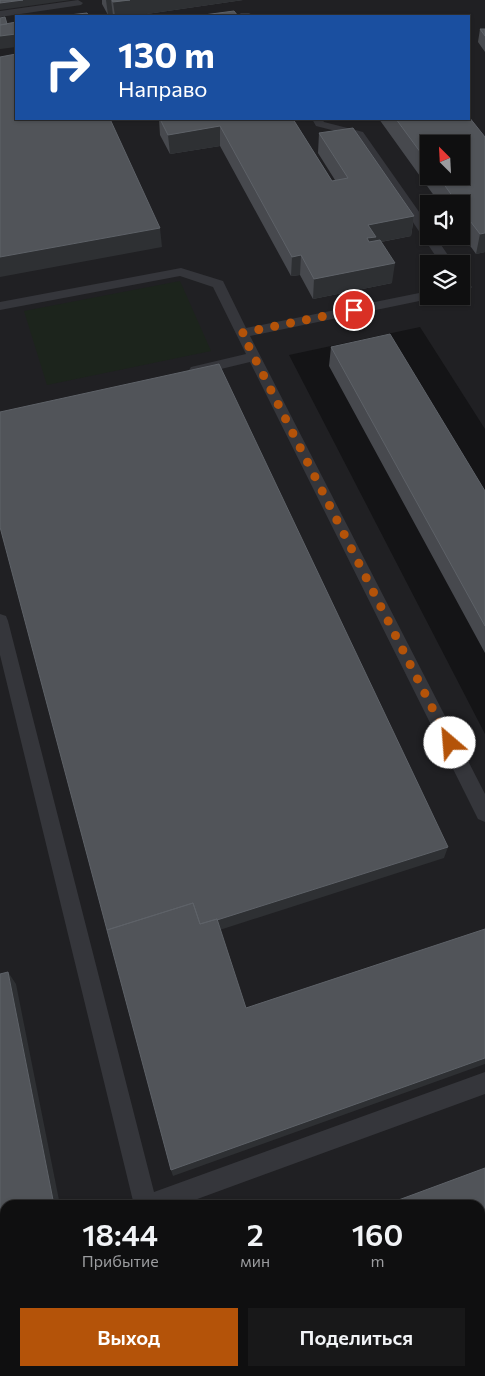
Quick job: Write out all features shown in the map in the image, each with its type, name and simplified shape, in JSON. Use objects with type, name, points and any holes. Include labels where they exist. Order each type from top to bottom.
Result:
[{"type":"lane","points":[[0,14],[78,3]]},
{"type":"lane","points":[[318,120],[320,124],[359,134],[420,223]]},
{"type":"lane","points":[[0,306],[181,272],[218,284],[485,813]]},
{"type":"lane","points":[[242,333],[420,297]]},
{"type":"lane","points":[[186,372],[254,357]]},
{"type":"lane","points":[[0,621],[146,1200]]},
{"type":"lane","points":[[161,1200],[485,1083]]},
{"type":"shaded area","points":[[0,0],[485,0],[485,429],[420,327],[289,355],[485,734],[485,1200],[0,1200]]},
{"type":"shaded area","points":[[180,281],[211,351],[47,385],[24,311]]},
{"type":"building","points":[[0,0],[23,0],[0,3]]},
{"type":"building","points":[[112,0],[130,0],[113,2]]},
{"type":"building","points":[[234,11],[237,15],[204,15]]},
{"type":"building","points":[[87,13],[88,15],[69,15]]},
{"type":"building","points":[[5,17],[7,24],[0,25],[0,18]]},
{"type":"building","points":[[15,22],[15,34],[0,36],[0,25]]},
{"type":"building","points":[[480,29],[485,29],[485,36]]},
{"type":"building","points":[[15,54],[15,120],[110,120],[160,228],[0,257],[0,57]]},
{"type":"building","points":[[470,118],[485,137],[485,233],[480,234],[470,221],[470,195],[452,195],[444,185],[470,185],[470,135],[420,135],[420,152],[397,120],[470,120]]},
{"type":"building","points":[[160,120],[294,120],[332,181],[348,178],[319,133],[353,128],[414,216],[368,225],[376,237],[367,238],[369,242],[380,240],[395,263],[314,279],[301,255],[292,257],[220,126],[168,135]]},
{"type":"building","points":[[390,334],[485,491],[485,626],[331,347]]},
{"type":"building","points":[[219,364],[448,847],[217,920],[200,924],[193,903],[107,930],[0,527],[0,412]]},
{"type":"building","points":[[193,903],[200,924],[217,919],[246,1008],[485,929],[485,1058],[171,1170],[107,930]]},
{"type":"building","points":[[8,972],[53,1200],[0,1200],[0,974]]},
{"type":"building","points":[[485,1168],[485,1200],[399,1200]]},
{"type":"route","points":[[354,310],[242,333],[450,743]]}]
